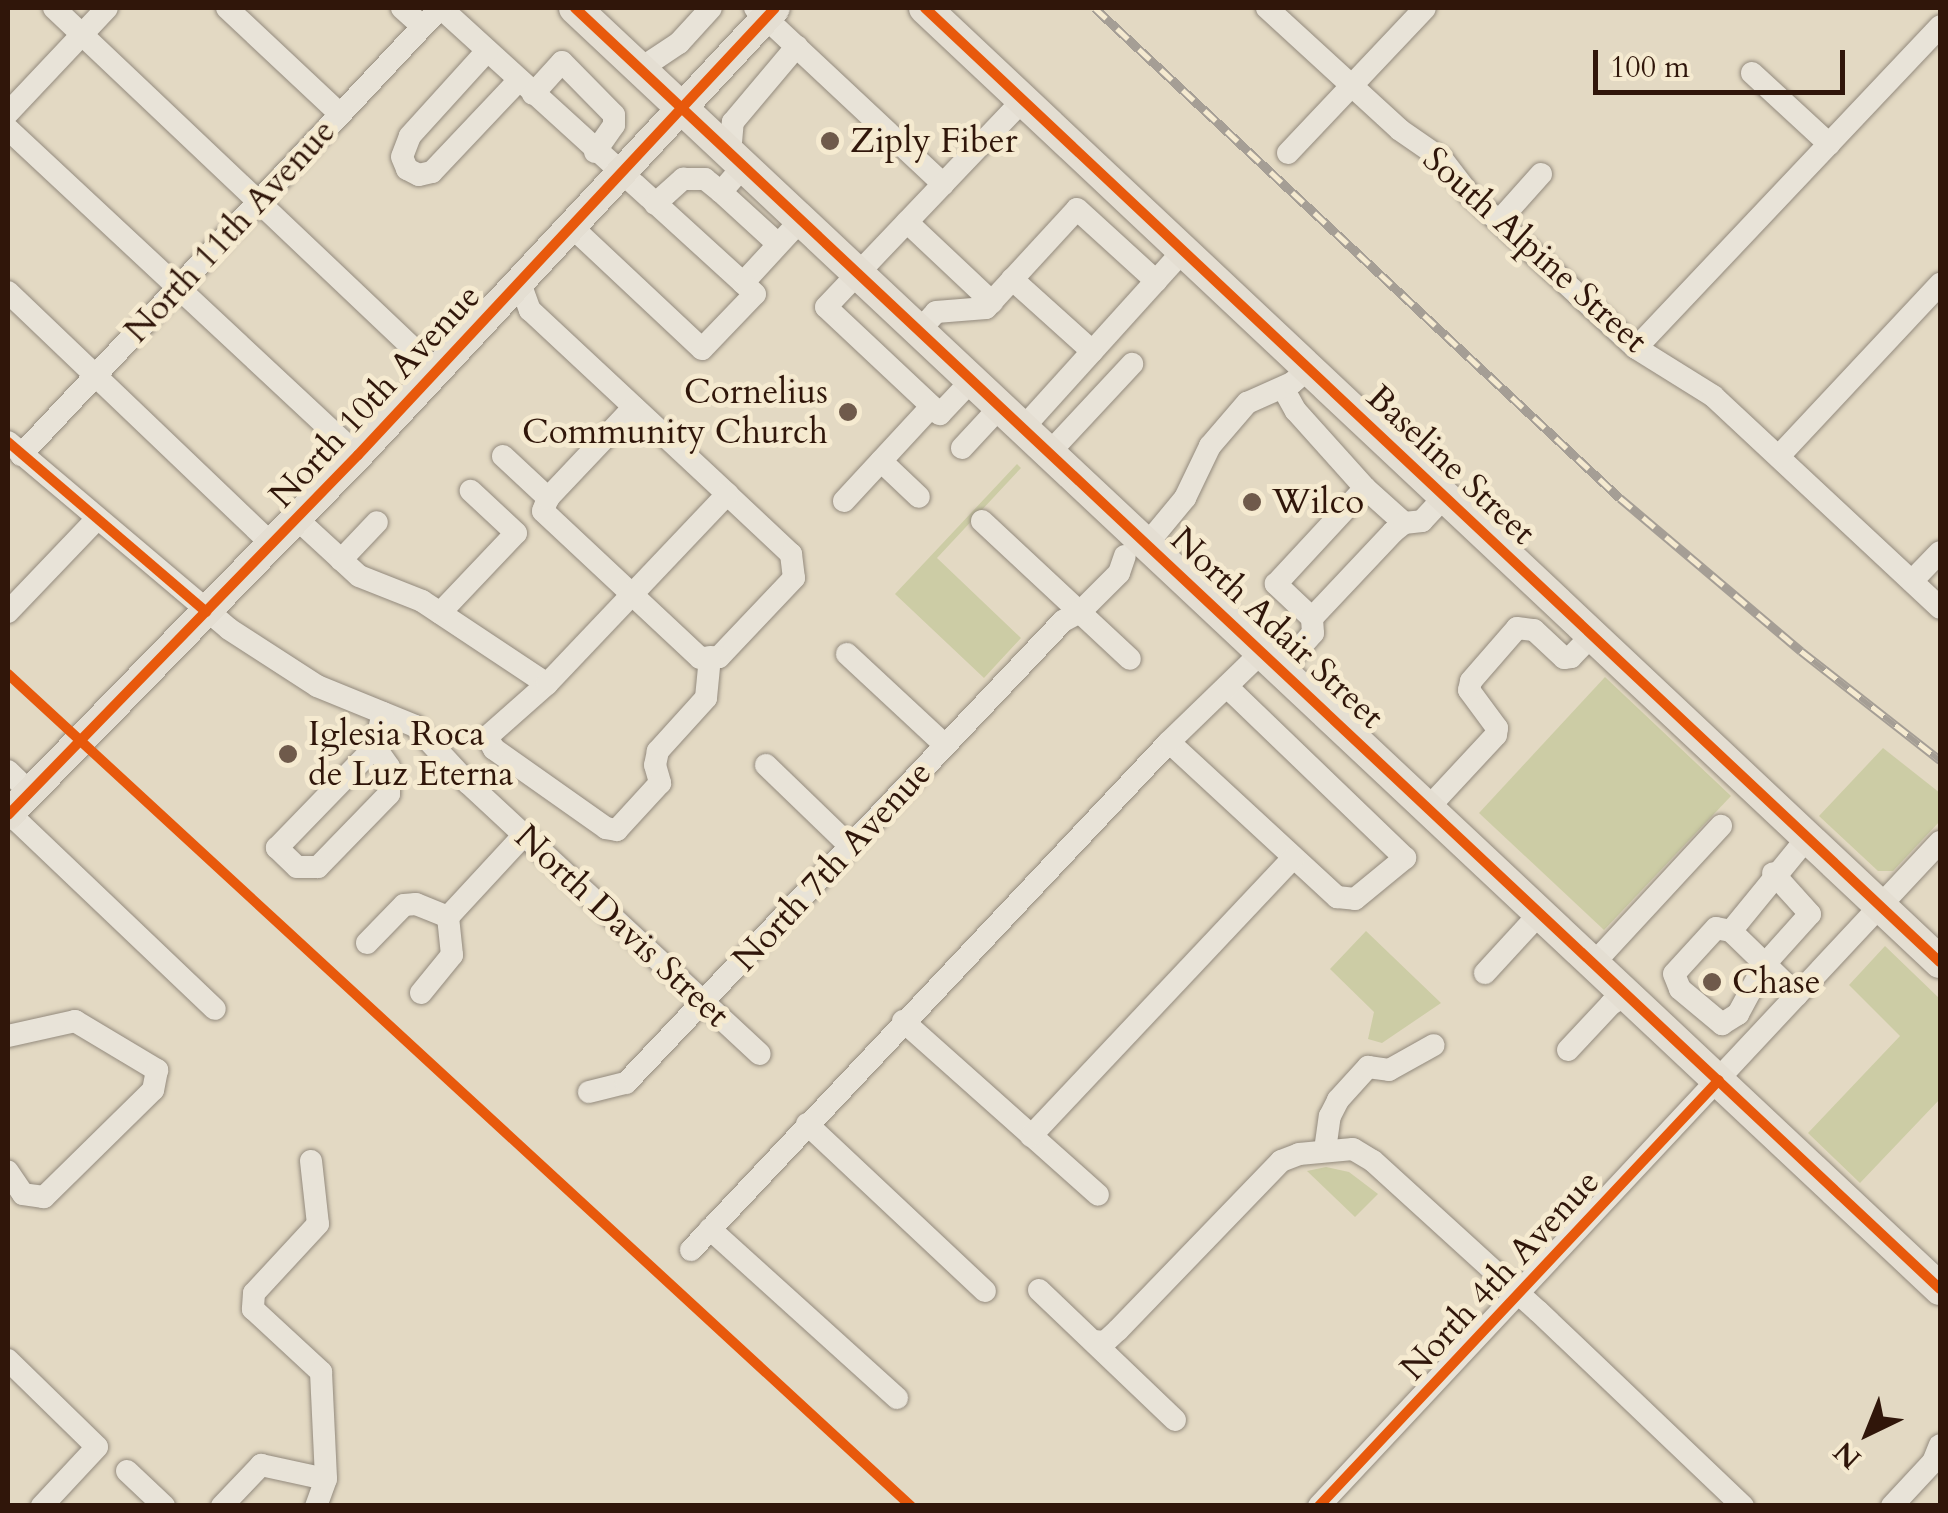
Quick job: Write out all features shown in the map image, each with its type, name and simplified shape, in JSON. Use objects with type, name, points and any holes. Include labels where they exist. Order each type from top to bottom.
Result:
[{"type":"highway","name":"North Adair Street","points":[[576,8],[682,109],[736,147],[801,220],[1050,453],[1138,546],[1272,660],[1940,1288]]},
{"type":"highway","name":"Baseline Street","points":[[925,8],[1183,251],[1296,378],[1444,497],[1940,962]]},
{"type":"main road","name":"North 10th Avenue","points":[[16,806],[358,455],[572,228],[682,109],[765,11]]},
{"type":"street","points":[[54,8],[437,371]]},
{"type":"street","points":[[8,113],[107,8]]},
{"type":"street","points":[[227,8],[340,114]]},
{"type":"street","points":[[402,8],[422,26]]},
{"type":"street","points":[[440,8],[755,294],[702,349],[572,228]]},
{"type":"street","name":"North 11th Avenue","points":[[14,448],[95,376],[440,8]]},
{"type":"street","points":[[640,68],[679,43],[711,8]]},
{"type":"street","name":"South Alpine Street","points":[[1266,8],[1350,86],[1442,160],[1499,220],[1636,348],[1689,377],[1940,608]]},
{"type":"street","points":[[1288,153],[1425,8]]},
{"type":"street","points":[[765,11],[796,46],[944,184]]},
{"type":"street","points":[[1636,348],[1940,26]]},
{"type":"street","points":[[721,192],[736,147],[796,46]]},
{"type":"street","points":[[487,51],[410,136],[402,150],[404,163],[413,172],[426,174],[437,167],[526,87],[562,62],[614,115],[614,126],[595,152]]},
{"type":"street","points":[[1752,73],[1830,144]]},
{"type":"street","points":[[972,380],[940,414],[826,307],[1023,100]]},
{"type":"street","points":[[8,129],[358,455]]},
{"type":"street","points":[[1499,220],[1542,174]]},
{"type":"street","points":[[654,204],[682,179],[706,179],[778,244]]},
{"type":"street","points":[[919,331],[936,312],[986,308],[1077,209],[1156,281]]},
{"type":"street","points":[[743,283],[801,220]]},
{"type":"street","points":[[906,222],[992,302]]},
{"type":"street","points":[[962,448],[1012,417],[1092,351],[1183,251]]},
{"type":"street","points":[[1012,279],[1092,351]]},
{"type":"street","points":[[520,283],[530,310],[792,554],[794,578],[718,657],[700,658],[543,511],[548,498],[634,408]]},
{"type":"street","points":[[1778,456],[1940,284]]},
{"type":"street","points":[[8,292],[272,544]]},
{"type":"street","points":[[1050,453],[1132,364]]},
{"type":"street","points":[[1296,378],[1296,411],[1365,488],[1404,523]]},
{"type":"street","name":"North 7th Avenue","points":[[589,1092],[626,1083],[1071,611],[1119,573],[1138,546],[1186,498],[1210,446],[1247,404],[1296,378]]},
{"type":"street","points":[[844,501],[932,406]]},
{"type":"street","name":"North Davis Street","points":[[14,448],[206,612],[317,686],[415,726],[429,737],[451,767],[760,1054]]},
{"type":"street","points":[[503,456],[548,498]]},
{"type":"street","points":[[881,461],[920,497]]},
{"type":"street","points":[[691,1250],[902,1021],[1169,742],[1227,686],[1313,634],[1312,618],[1276,584],[1365,488]]},
{"type":"street","points":[[440,614],[516,533],[471,491]]},
{"type":"street","points":[[710,657],[706,698],[658,751],[655,765],[660,783],[617,830],[606,828],[494,749],[487,737],[546,684],[727,494]]},
{"type":"street","points":[[1312,618],[1404,523],[1422,521],[1444,497]]},
{"type":"street","points":[[296,519],[358,576],[422,601],[546,684]]},
{"type":"street","points":[[8,612],[95,520]]},
{"type":"street","points":[[982,520],[1071,611],[1130,660]]},
{"type":"street","points":[[340,560],[378,522]]},
{"type":"street","points":[[1912,582],[1940,552]]},
{"type":"street","points":[[1429,807],[1496,735],[1493,720],[1472,699],[1470,681],[1517,628],[1534,630],[1564,658],[1571,657],[1592,635]]},
{"type":"street","points":[[848,654],[946,745]]},
{"type":"street","points":[[1169,742],[1337,897],[1356,899],[1405,858],[1227,686]]},
{"type":"street","points":[[375,747],[389,767],[389,794],[318,868],[298,868],[278,848],[375,747],[383,713]]},
{"type":"street","points":[[766,766],[850,846]]},
{"type":"street","points":[[8,771],[16,806],[215,1009]]},
{"type":"street","points":[[1594,963],[1721,826]]},
{"type":"street","points":[[420,993],[452,956],[448,917],[524,835]]},
{"type":"street","points":[[1731,930],[1808,837]]},
{"type":"street","name":"North 4th Avenue","points":[[1319,1506],[1940,842]]},
{"type":"street","points":[[1031,1136],[1293,858]]},
{"type":"street","points":[[1774,874],[1810,914],[1766,964],[1744,1006],[1727,1023],[1710,1018],[1674,980],[1678,968],[1716,928],[1731,930],[1766,964],[1797,995]]},
{"type":"street","points":[[368,944],[404,905],[416,904],[448,917]]},
{"type":"street","points":[[1484,973],[1541,912]]},
{"type":"street","points":[[1568,1050],[1610,1004],[1628,994]]},
{"type":"street","points":[[8,1036],[75,1021],[156,1070],[154,1090],[44,1197],[23,1194],[8,1172]]},
{"type":"street","points":[[902,1021],[1098,1195]]},
{"type":"street","points":[[1325,1150],[1330,1116],[1338,1100],[1368,1067],[1389,1070],[1434,1045]]},
{"type":"street","points":[[807,1124],[985,1291]]},
{"type":"street","points":[[1093,1342],[1105,1342],[1118,1330],[1267,1172],[1299,1154],[1353,1149],[1372,1161],[1519,1295],[1743,1506]]},
{"type":"street","points":[[311,1162],[318,1224],[254,1293],[253,1309],[321,1372],[326,1479],[316,1506]]},
{"type":"street","points":[[710,1228],[896,1398]]},
{"type":"street","points":[[1040,1290],[1175,1420]]},
{"type":"street","points":[[8,1360],[97,1447],[42,1506]]},
{"type":"street","points":[[1892,1506],[1933,1462],[1940,1444]]},
{"type":"street","points":[[222,1506],[261,1465],[326,1479]]},
{"type":"street","points":[[127,1470],[164,1506]]},
{"type":"green space","points":[[1017,464],[1021,468],[937,558],[1021,638],[984,678],[895,594]]},
{"type":"green space","points":[[1605,677],[1731,796],[1604,930],[1479,813]]},
{"type":"green space","points":[[1883,748],[1940,793],[1940,821],[1893,871],[1878,871],[1819,816]]},
{"type":"green space","points":[[1366,931],[1441,1003],[1382,1043],[1368,1039],[1374,1012],[1330,969]]},
{"type":"green space","points":[[1885,946],[1940,999],[1940,1099],[1860,1183],[1808,1133],[1900,1036],[1849,985]]},
{"type":"green space","points":[[1326,1167],[1349,1172],[1378,1194],[1355,1217],[1307,1171]]},
{"type":"railway","points":[[1095,8],[1620,498],[1801,651],[1940,760]]},
{"type":"cycle path","points":[[575,8],[1940,1289]]},
{"type":"cycle path","points":[[8,815],[358,455],[775,8]]},
{"type":"cycle path","points":[[925,8],[1940,962]]},
{"type":"cycle path","points":[[8,442],[206,612]]},
{"type":"cycle path","points":[[8,674],[911,1506]]},
{"type":"cycle path","points":[[1319,1506],[1719,1080]]},
{"type":"place","name":"Ziply Fiber","points":[[830,141]]},
{"type":"place","name":"Cornelius Community Church","points":[[848,412]]},
{"type":"place","name":"Wilco","points":[[1252,502]]},
{"type":"place","name":"Iglesia Roca de Luz Eterna","points":[[288,754]]},
{"type":"place","name":"Chase","points":[[1712,982]]}]
